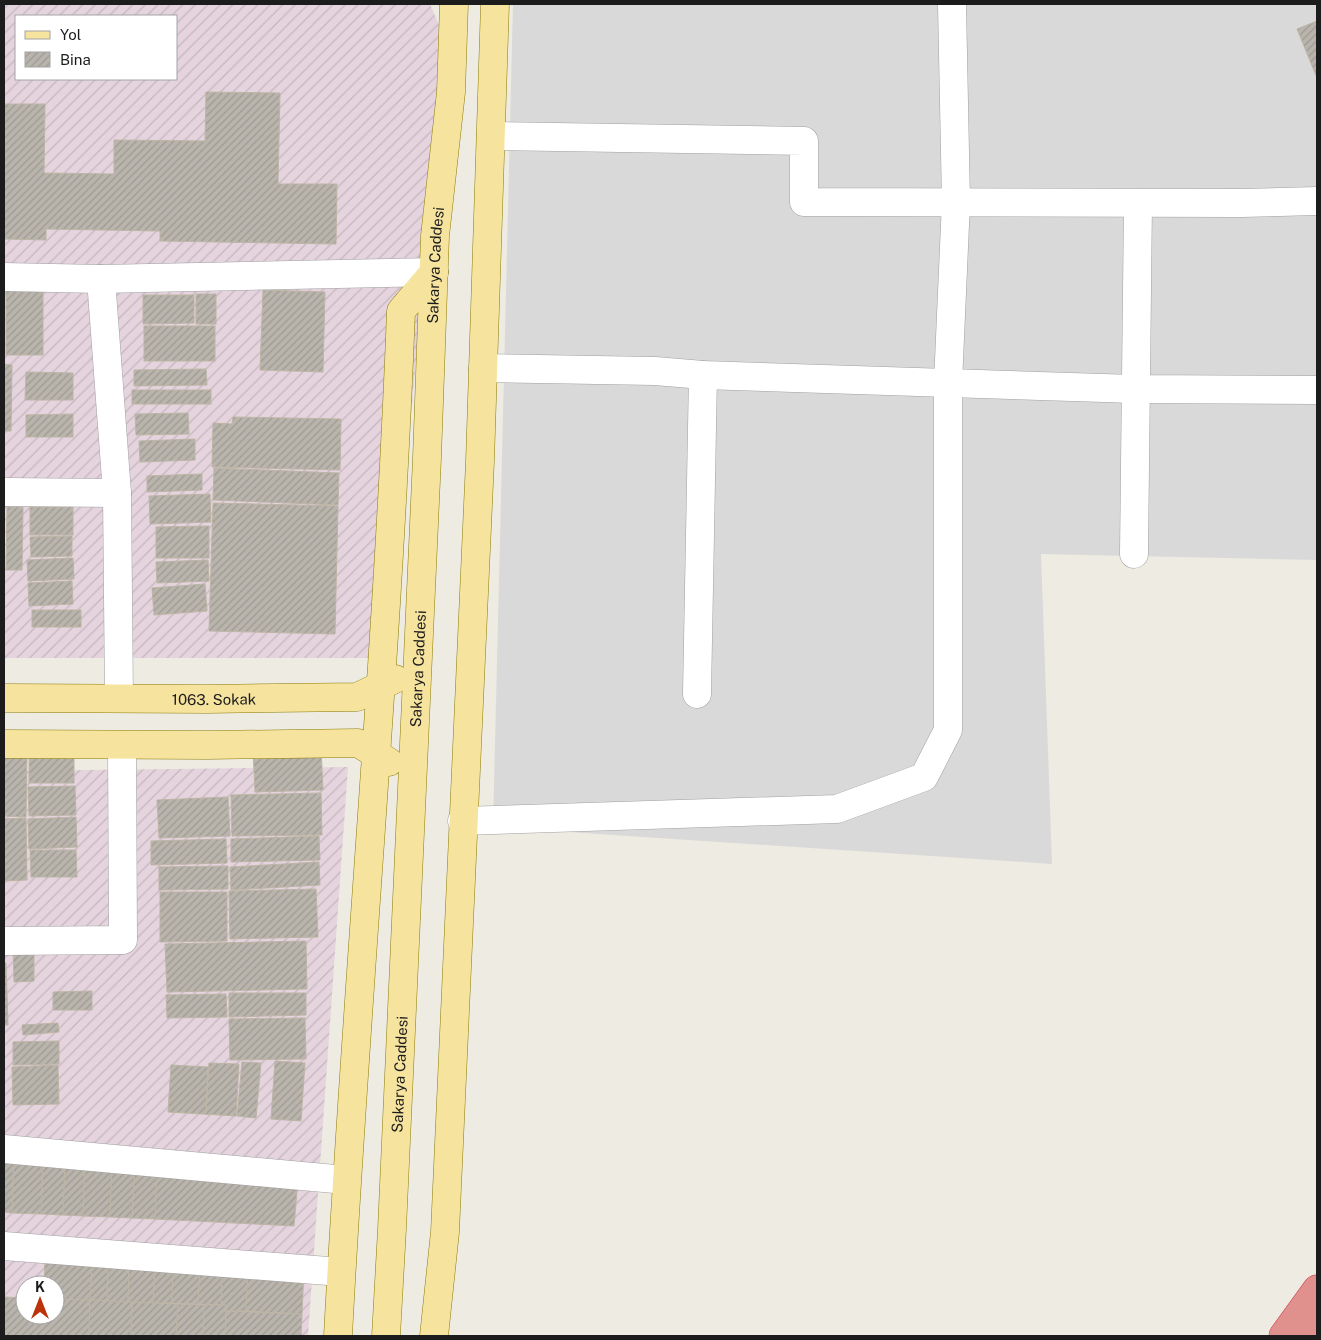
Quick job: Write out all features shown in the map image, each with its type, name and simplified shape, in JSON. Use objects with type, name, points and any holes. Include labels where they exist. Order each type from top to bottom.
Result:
[{"type":"highway","points":[[1283,1336],[1317,1290]]},
{"type":"highway","points":[[1308,1336],[1317,1321]]},
{"type":"main road","points":[[434,4],[451,92]]},
{"type":"main road","name":"Sakarya Caddesi","points":[[386,1336],[435,236],[451,92],[454,4]]},
{"type":"main road","points":[[434,1336],[445,1232],[483,368],[495,4]]},
{"type":"main road","points":[[338,1336],[346,1180],[376,754],[400,311],[434,272]]},
{"type":"main road","name":"1063. Sokak","points":[[4,698],[357,697],[417,670]]},
{"type":"main road","points":[[4,744],[358,743],[411,776]]},
{"type":"street","points":[[462,820],[837,809],[924,777],[948,730],[948,383],[956,202],[952,4]]},
{"type":"street","points":[[492,136],[804,141],[804,202],[1242,203],[1317,201]]},
{"type":"street","points":[[1134,554],[1138,202]]},
{"type":"street","points":[[4,277],[100,279],[434,272]]},
{"type":"street","points":[[100,279],[116,493],[119,698]]},
{"type":"street","points":[[483,368],[655,371],[1135,389],[1317,390]]},
{"type":"street","points":[[697,694],[703,374]]},
{"type":"street","points":[[4,492],[116,493]]},
{"type":"street","points":[[4,941],[123,940],[122,745]]},
{"type":"street","points":[[4,1149],[346,1180]]},
{"type":"street","points":[[4,1246],[341,1272]]},
{"type":"shaded area","points":[[4,4],[430,4],[445,39],[389,658],[4,658]]},
{"type":"shaded area","points":[[513,4],[1317,4],[1317,560],[1041,554],[1052,864],[493,827]]},
{"type":"shaded area","points":[[348,767],[308,1336],[4,1336],[4,771]]},
{"type":"building","points":[[1317,21],[1317,78],[1297,29]]},
{"type":"building","points":[[206,92],[280,93],[278,184],[337,184],[336,244],[160,241],[160,231],[46,229],[46,240],[4,239],[4,104],[45,104],[44,173],[114,174],[114,140],[205,141]]},
{"type":"building","points":[[263,290],[325,292],[323,372],[260,370]]},
{"type":"building","points":[[6,291],[43,291],[43,355],[6,355]]},
{"type":"building","points":[[196,294],[216,294],[216,324],[196,324]]},
{"type":"building","points":[[143,295],[194,295],[194,323],[143,324]]},
{"type":"building","points":[[144,326],[215,326],[215,361],[144,361]]},
{"type":"building","points":[[4,364],[12,365],[11,431],[4,431]]},
{"type":"building","points":[[206,369],[207,385],[134,386],[134,370]]},
{"type":"building","points":[[26,372],[73,373],[73,400],[25,400]]},
{"type":"building","points":[[132,390],[211,390],[211,404],[132,404]]},
{"type":"building","points":[[188,413],[189,434],[136,435],[135,414]]},
{"type":"building","points":[[73,414],[73,437],[26,437],[26,415]]},
{"type":"building","points":[[233,417],[341,419],[340,470],[212,467],[213,423],[232,424]]},
{"type":"building","points":[[195,439],[195,460],[140,462],[139,441]]},
{"type":"building","points":[[214,468],[339,473],[338,505],[213,500]]},
{"type":"building","points":[[202,474],[202,490],[147,492],[147,476]]},
{"type":"building","points":[[210,494],[211,522],[150,524],[149,496]]},
{"type":"building","points":[[213,503],[338,506],[335,634],[209,631]]},
{"type":"building","points":[[7,507],[23,507],[22,570],[6,570]]},
{"type":"building","points":[[30,507],[73,507],[73,535],[30,535]]},
{"type":"building","points":[[209,526],[209,558],[156,558],[156,527]]},
{"type":"building","points":[[72,536],[72,556],[31,557],[30,537]]},
{"type":"building","points":[[73,558],[74,579],[28,581],[27,560]]},
{"type":"building","points":[[208,560],[209,581],[157,583],[156,562]]},
{"type":"building","points":[[72,581],[73,604],[29,606],[28,583]]},
{"type":"building","points":[[205,584],[207,611],[154,615],[152,588]]},
{"type":"building","points":[[32,610],[81,610],[81,627],[32,627]]},
{"type":"building","points":[[321,747],[323,790],[255,792],[253,749]]},
{"type":"building","points":[[4,758],[27,758],[26,817],[4,816]]},
{"type":"building","points":[[29,758],[74,758],[74,783],[29,783]]},
{"type":"building","points":[[75,786],[76,815],[29,816],[28,787]]},
{"type":"building","points":[[321,793],[322,835],[232,836],[231,795]]},
{"type":"building","points":[[228,797],[230,836],[159,838],[157,800]]},
{"type":"building","points":[[76,817],[77,847],[29,849],[28,819]]},
{"type":"building","points":[[26,818],[27,880],[4,881],[4,819]]},
{"type":"building","points":[[319,836],[320,860],[231,862],[231,839]]},
{"type":"building","points":[[226,839],[227,863],[151,865],[151,841]]},
{"type":"building","points":[[30,850],[76,850],[77,877],[31,877]]},
{"type":"building","points":[[319,862],[320,885],[231,890],[230,867]]},
{"type":"building","points":[[228,866],[228,889],[159,890],[159,867]]},
{"type":"building","points":[[316,889],[318,937],[230,939],[229,891]]},
{"type":"building","points":[[160,892],[227,892],[227,941],[160,942]]},
{"type":"building","points":[[306,941],[307,989],[167,992],[165,944]]},
{"type":"building","points":[[13,949],[34,949],[34,981],[14,982]]},
{"type":"building","points":[[4,963],[6,963],[8,1025],[4,1025]]},
{"type":"building","points":[[92,991],[92,1010],[53,1010],[53,992]]},
{"type":"building","points":[[229,993],[306,993],[306,1015],[229,1017]]},
{"type":"building","points":[[226,994],[227,1017],[167,1018],[166,995]]},
{"type":"building","points":[[305,1018],[306,1059],[230,1060],[229,1019]]},
{"type":"building","points":[[58,1023],[59,1032],[23,1035],[22,1025]]},
{"type":"building","points":[[59,1041],[59,1064],[13,1065],[13,1042]]},
{"type":"building","points":[[275,1061],[305,1063],[301,1121],[271,1119]]},
{"type":"building","points":[[242,1062],[261,1063],[256,1118],[237,1116]]},
{"type":"building","points":[[209,1063],[239,1064],[236,1116],[168,1112],[171,1065],[208,1067],[206,1113]]},
{"type":"building","points":[[58,1065],[59,1104],[13,1105],[12,1067]]},
{"type":"building","points":[[4,1157],[14,1158],[12,1213],[4,1212]]},
{"type":"building","points":[[14,1158],[43,1160],[41,1214],[12,1213]]},
{"type":"building","points":[[43,1160],[65,1162],[63,1215],[41,1214]]},
{"type":"building","points":[[65,1162],[85,1164],[83,1216],[63,1215]]},
{"type":"building","points":[[85,1164],[112,1165],[110,1217],[83,1216]]},
{"type":"building","points":[[112,1165],[135,1167],[132,1218],[110,1217]]},
{"type":"building","points":[[135,1167],[157,1169],[155,1219],[132,1218]]},
{"type":"building","points":[[157,1169],[298,1180],[294,1226],[155,1219]]},
{"type":"building","points":[[45,1260],[92,1262],[90,1300],[65,1299],[65,1275],[44,1275]]},
{"type":"building","points":[[92,1264],[108,1264],[107,1301],[90,1300]]},
{"type":"building","points":[[108,1264],[129,1265],[128,1302],[107,1301]]},
{"type":"building","points":[[129,1265],[155,1266],[153,1303],[128,1302]]},
{"type":"building","points":[[155,1266],[173,1266],[172,1303],[153,1303]]},
{"type":"building","points":[[173,1266],[200,1267],[198,1304],[172,1303]]},
{"type":"building","points":[[222,1266],[248,1267],[246,1311],[226,1311],[226,1305],[221,1305]]},
{"type":"building","points":[[200,1267],[222,1268],[221,1305],[198,1304]]},
{"type":"building","points":[[248,1267],[304,1269],[302,1314],[246,1311]]},
{"type":"building","points":[[4,1297],[15,1298],[15,1325],[65,1325],[65,1299],[90,1300],[89,1336],[4,1336]]},
{"type":"building","points":[[90,1300],[132,1302],[131,1336],[89,1336]]},
{"type":"building","points":[[132,1302],[178,1304],[176,1336],[131,1336]]},
{"type":"building","points":[[178,1304],[204,1305],[203,1336],[176,1336]]},
{"type":"building","points":[[204,1305],[226,1305],[225,1336],[203,1336]]},
{"type":"building","points":[[226,1311],[302,1314],[301,1336],[225,1336]]}]
